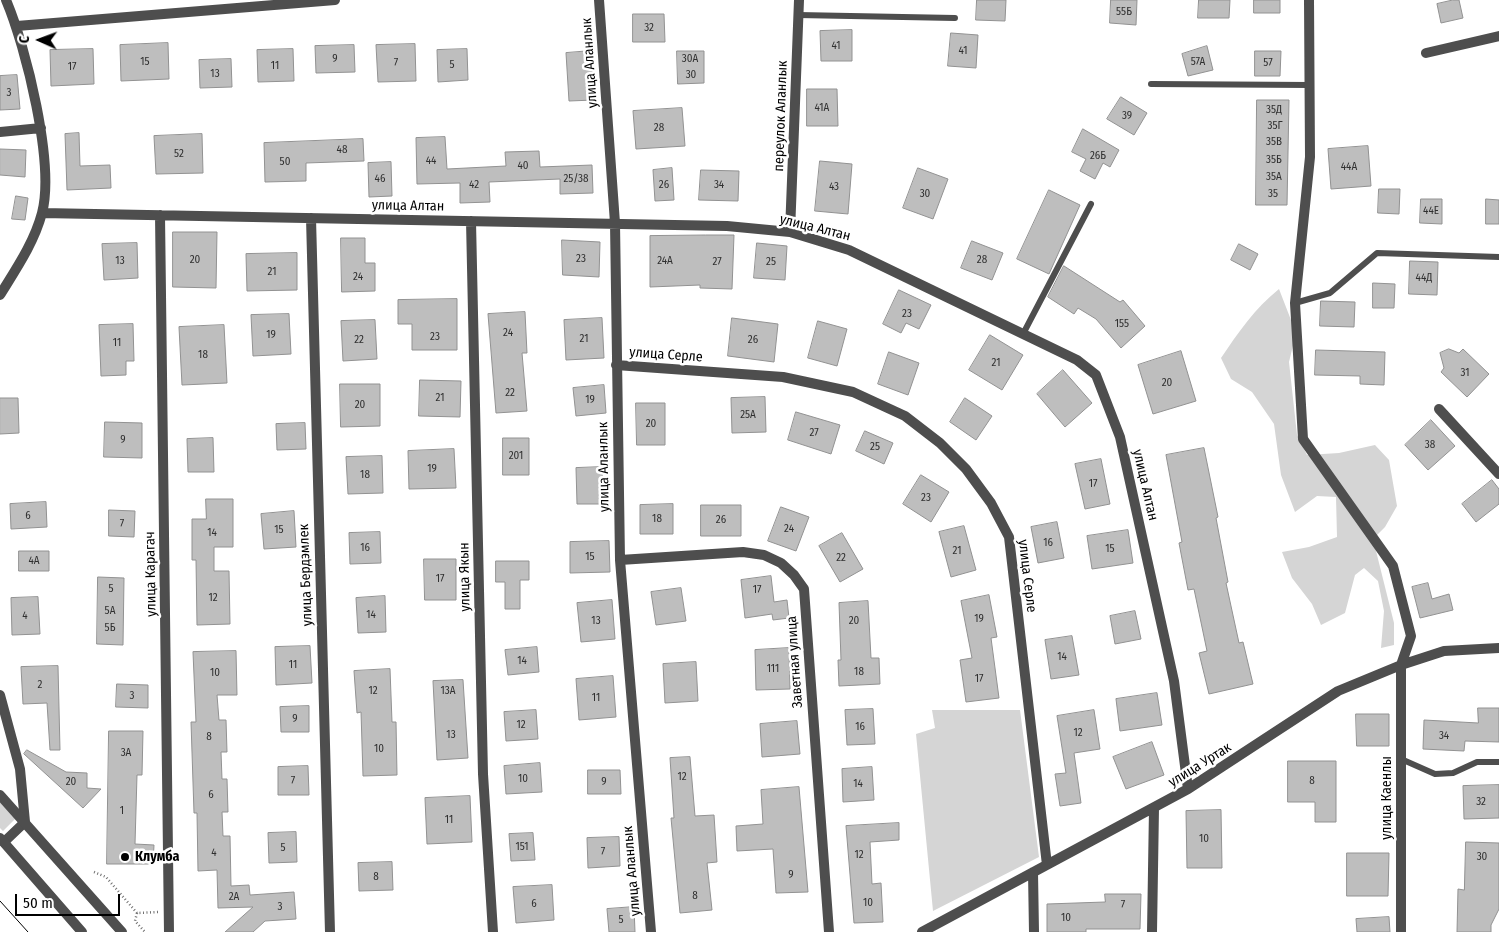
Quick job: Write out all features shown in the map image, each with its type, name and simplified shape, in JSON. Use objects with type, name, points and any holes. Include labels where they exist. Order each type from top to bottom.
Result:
[{"type":"street","points":[[0,295],[26,253],[42,213],[46,188],[41,128],[17,26],[6,0]]},
{"type":"street","points":[[17,26],[335,0]]},
{"type":"street","name":"улица Аланлык","points":[[599,0],[615,223],[620,560],[650,932]]},
{"type":"street","name":"переулок Аланлык","points":[[790,232],[799,0]]},
{"type":"street","name":"улица Каенлы","points":[[1309,0],[1310,157],[1295,303],[1303,439],[1393,566],[1411,636],[1401,665],[1401,932]]},
{"type":"street","points":[[1426,53],[1499,36]]},
{"type":"street","points":[[0,132],[41,128]]},
{"type":"street","name":"улица Алтан","points":[[42,213],[615,223],[727,226],[790,232],[850,250],[1077,360],[1096,376],[1120,438],[1174,681],[1188,789]]},
{"type":"street","name":"улица Карагач","points":[[160,215],[169,932]]},
{"type":"street","name":"улица Бердэмлек","points":[[311,218],[330,932]]},
{"type":"street","name":"улица Якын","points":[[471,221],[484,774],[493,932]]},
{"type":"street","name":"улица Серле","points":[[616,365],[783,377],[853,392],[905,416],[940,443],[966,469],[991,503],[1009,537],[1047,865]]},
{"type":"street","points":[[1439,409],[1499,474]]},
{"type":"street","name":"Заветная улица","points":[[620,560],[743,552],[764,555],[781,563],[794,575],[804,589],[829,932]]},
{"type":"street","name":"улица Уртак","points":[[922,932],[1188,789],[1338,691],[1401,665],[1444,651],[1499,648]]},
{"type":"street","points":[[0,695],[20,769],[25,822]]},
{"type":"street","points":[[0,795],[122,932]]},
{"type":"street","points":[[1152,932],[1154,808]]},
{"type":"street","points":[[25,822],[2,840],[82,932]]},
{"type":"street","points":[[1033,872],[1034,932]]},
{"type":"lane","points":[[798,15],[955,18]]},
{"type":"lane","points":[[1150,84],[1310,85]]},
{"type":"lane","points":[[1023,334],[1091,204]]},
{"type":"lane","points":[[1295,303],[1330,293],[1378,253],[1499,257]]},
{"type":"lane","points":[[1401,759],[1435,774],[1453,773],[1477,762],[1499,762]]},
{"type":"path","points":[[94,872],[106,877],[137,913]]},
{"type":"path","points":[[137,913],[170,912]]},
{"type":"path","points":[[137,913],[135,921],[144,932]]},
{"type":"shaded area","points":[[1279,289],[1296,333],[1289,362],[1297,435],[1307,455],[1339,453],[1375,445],[1389,460],[1397,506],[1385,527],[1373,539],[1394,623],[1394,645],[1381,648],[1384,611],[1378,581],[1364,568],[1355,575],[1345,613],[1321,625],[1312,604],[1292,578],[1282,552],[1309,547],[1337,537],[1336,497],[1317,496],[1295,512],[1281,475],[1274,424],[1252,392],[1231,379],[1221,358],[1240,330],[1270,296]]},
{"type":"shaded area","points":[[932,710],[1020,710],[1039,857],[933,911],[916,734],[935,728]]},
{"type":"shaded area","points":[[0,802],[15,819],[3,831],[0,828]]},
{"type":"building","points":[[977,0],[1006,0],[1005,21],[976,20]]},
{"type":"building","points":[[1111,0],[1137,0],[1136,25],[1110,23]]},
{"type":"building","points":[[1199,0],[1230,0],[1229,18],[1198,18]]},
{"type":"building","points":[[1254,0],[1280,0],[1280,13],[1254,13]]},
{"type":"building","points":[[1459,0],[1463,18],[1441,23],[1437,4]]},
{"type":"building","points":[[633,14],[664,14],[665,42],[633,42]]},
{"type":"building","points":[[852,30],[852,61],[821,61],[820,31]]},
{"type":"building","points":[[951,33],[978,35],[976,68],[948,66]]},
{"type":"building","points":[[168,43],[169,79],[121,81],[120,45]]},
{"type":"building","points":[[415,44],[416,81],[378,82],[376,45]]},
{"type":"building","points":[[354,45],[355,72],[316,73],[315,46]]},
{"type":"building","points":[[1207,46],[1213,70],[1188,76],[1182,54]]},
{"type":"building","points":[[93,49],[94,84],[51,86],[50,50]]},
{"type":"building","points":[[293,49],[294,81],[258,82],[257,50]]},
{"type":"building","points":[[467,49],[468,80],[438,82],[437,50]]},
{"type":"building","points":[[591,51],[594,100],[569,101],[566,53]]},
{"type":"building","points":[[677,51],[704,51],[704,83],[678,84]]},
{"type":"building","points":[[1255,51],[1281,51],[1280,76],[1255,76]]},
{"type":"building","points":[[231,59],[232,87],[200,88],[199,60]]},
{"type":"building","points":[[17,75],[20,109],[0,110],[0,76]]},
{"type":"building","points":[[807,89],[837,89],[838,126],[807,126]]},
{"type":"building","points":[[1121,97],[1147,113],[1134,135],[1107,119]]},
{"type":"building","points":[[1257,100],[1289,100],[1287,205],[1256,205]]},
{"type":"building","points":[[682,108],[685,146],[636,149],[633,111]]},
{"type":"building","points":[[1083,129],[1119,150],[1110,167],[1103,163],[1095,179],[1080,171],[1086,159],[1072,152]]},
{"type":"building","points":[[79,133],[80,166],[110,165],[111,188],[67,190],[65,134]]},
{"type":"building","points":[[202,134],[203,173],[156,174],[154,136]]},
{"type":"building","points":[[445,137],[447,169],[506,166],[505,152],[539,151],[540,167],[592,165],[593,193],[560,194],[560,179],[489,182],[490,202],[460,203],[460,183],[417,184],[416,138]]},
{"type":"building","points":[[363,139],[364,161],[306,163],[306,181],[265,182],[264,143]]},
{"type":"building","points":[[1368,146],[1371,186],[1331,189],[1328,149]]},
{"type":"building","points":[[0,149],[26,150],[25,177],[0,175]]},
{"type":"building","points":[[820,161],[852,164],[848,214],[815,211]]},
{"type":"building","points":[[391,162],[392,196],[369,197],[368,163]]},
{"type":"building","points":[[672,168],[674,200],[655,201],[653,170]]},
{"type":"building","points":[[918,168],[948,179],[933,219],[903,208]]},
{"type":"building","points":[[701,170],[739,171],[738,201],[699,200]]},
{"type":"building","points":[[1379,189],[1400,189],[1399,214],[1378,213]]},
{"type":"building","points":[[1049,190],[1080,205],[1049,274],[1017,259]]},
{"type":"building","points":[[16,196],[28,198],[25,220],[12,219]]},
{"type":"building","points":[[1421,199],[1442,199],[1442,224],[1420,223]]},
{"type":"building","points":[[1486,199],[1499,200],[1499,224],[1486,224]]},
{"type":"building","points":[[173,232],[217,232],[216,288],[173,287]]},
{"type":"building","points":[[734,235],[732,289],[700,288],[700,285],[650,287],[650,236]]},
{"type":"building","points":[[341,238],[365,238],[365,263],[375,263],[375,291],[342,292]]},
{"type":"building","points":[[562,240],[600,242],[599,277],[563,275]]},
{"type":"building","points":[[972,241],[1003,253],[992,280],[961,268]]},
{"type":"building","points":[[137,243],[138,278],[104,280],[102,244]]},
{"type":"building","points":[[757,243],[787,246],[785,280],[754,278]]},
{"type":"building","points":[[1239,244],[1258,254],[1250,270],[1231,260]]},
{"type":"building","points":[[297,253],[297,290],[247,291],[246,254]]},
{"type":"building","points":[[1410,261],[1438,262],[1437,295],[1409,294]]},
{"type":"building","points":[[1064,266],[1120,302],[1123,300],[1145,326],[1121,348],[1096,319],[1078,308],[1074,314],[1048,297]]},
{"type":"building","points":[[1373,283],[1395,284],[1394,308],[1373,308]]},
{"type":"building","points":[[899,290],[931,305],[919,329],[906,323],[901,333],[883,324]]},
{"type":"building","points":[[457,299],[457,350],[412,350],[412,324],[398,324],[398,300]]},
{"type":"building","points":[[1321,301],[1355,302],[1354,327],[1320,326]]},
{"type":"building","points":[[525,312],[527,353],[522,353],[527,411],[496,413],[488,314]]},
{"type":"building","points":[[289,314],[291,354],[253,356],[251,315]]},
{"type":"building","points":[[602,318],[604,358],[566,360],[564,320]]},
{"type":"building","points":[[732,318],[778,324],[774,362],[728,356]]},
{"type":"building","points":[[375,320],[377,359],[343,361],[341,321]]},
{"type":"building","points":[[818,321],[847,329],[837,366],[808,358]]},
{"type":"building","points":[[133,324],[134,361],[126,361],[126,375],[101,376],[99,325]]},
{"type":"building","points":[[224,325],[227,383],[182,385],[179,327]]},
{"type":"building","points":[[990,335],[1023,355],[1002,390],[969,370]]},
{"type":"building","points":[[1449,349],[1459,353],[1463,349],[1489,374],[1467,397],[1441,372],[1444,368],[1440,353]]},
{"type":"building","points":[[1316,350],[1385,352],[1384,385],[1360,384],[1360,376],[1315,375]]},
{"type":"building","points":[[1181,351],[1196,401],[1153,414],[1138,365]]},
{"type":"building","points":[[889,352],[919,363],[908,395],[878,384]]},
{"type":"building","points":[[1063,370],[1092,403],[1065,427],[1037,394]]},
{"type":"building","points":[[420,380],[461,381],[460,417],[419,416]]},
{"type":"building","points":[[340,384],[380,384],[380,426],[341,427]]},
{"type":"building","points":[[604,385],[606,413],[576,416],[573,388]]},
{"type":"building","points":[[765,397],[766,432],[732,433],[731,398]]},
{"type":"building","points":[[0,398],[18,398],[19,433],[0,434]]},
{"type":"building","points":[[965,398],[992,416],[976,440],[950,422]]},
{"type":"building","points":[[636,403],[665,403],[665,445],[637,445]]},
{"type":"building","points":[[796,412],[840,425],[831,454],[788,440]]},
{"type":"building","points":[[1431,420],[1455,446],[1428,470],[1405,445]]},
{"type":"building","points":[[105,422],[142,423],[142,458],[104,457]]},
{"type":"building","points":[[305,423],[306,449],[277,450],[276,424]]},
{"type":"building","points":[[865,431],[893,443],[884,464],[856,451]]},
{"type":"building","points":[[213,438],[214,472],[188,472],[187,439]]},
{"type":"building","points":[[503,438],[529,438],[529,475],[503,475]]},
{"type":"building","points":[[1204,448],[1218,517],[1216,518],[1228,582],[1226,583],[1239,643],[1243,642],[1253,684],[1209,694],[1199,653],[1207,651],[1194,589],[1188,590],[1179,543],[1182,542],[1166,455]]},
{"type":"building","points":[[454,449],[456,488],[409,489],[408,451]]},
{"type":"building","points":[[382,456],[383,493],[348,494],[346,457]]},
{"type":"building","points":[[1101,459],[1110,504],[1085,509],[1075,464]]},
{"type":"building","points":[[602,467],[603,504],[577,504],[576,468]]},
{"type":"building","points":[[921,475],[949,492],[931,522],[903,504]]},
{"type":"building","points":[[1492,480],[1499,489],[1499,504],[1476,522],[1462,504]]},
{"type":"building","points":[[206,499],[233,499],[233,547],[214,547],[214,571],[229,571],[230,624],[197,625],[196,560],[192,560],[192,519],[206,519]]},
{"type":"building","points":[[46,502],[47,527],[11,529],[10,504]]},
{"type":"building","points":[[673,504],[673,534],[640,534],[640,505]]},
{"type":"building","points":[[701,505],[741,505],[741,536],[701,536]]},
{"type":"building","points":[[781,507],[809,517],[796,551],[768,541]]},
{"type":"building","points":[[109,510],[135,511],[134,537],[109,536]]},
{"type":"building","points":[[294,511],[296,547],[264,549],[261,514]]},
{"type":"building","points":[[1057,522],[1064,558],[1038,563],[1031,527]]},
{"type":"building","points":[[964,526],[976,570],[951,577],[939,532]]},
{"type":"building","points":[[1128,530],[1133,563],[1092,569],[1087,536]]},
{"type":"building","points":[[380,532],[381,563],[350,564],[349,533]]},
{"type":"building","points":[[842,533],[863,569],[840,582],[819,546]]},
{"type":"building","points":[[609,541],[610,572],[570,573],[570,542]]},
{"type":"building","points":[[19,551],[49,551],[49,571],[19,571]]},
{"type":"building","points":[[424,559],[456,559],[456,600],[425,600]]},
{"type":"building","points":[[496,561],[529,561],[529,580],[520,580],[520,609],[505,609],[505,582],[496,582]]},
{"type":"building","points":[[771,576],[774,602],[787,600],[789,618],[773,620],[772,614],[745,618],[741,580]]},
{"type":"building","points":[[98,577],[124,578],[123,645],[97,644]]},
{"type":"building","points":[[1428,583],[1432,599],[1449,594],[1453,610],[1420,618],[1412,587]]},
{"type":"building","points":[[681,588],[686,621],[656,625],[651,592]]},
{"type":"building","points":[[989,595],[997,637],[991,638],[999,698],[966,702],[960,660],[972,658],[961,601]]},
{"type":"building","points":[[385,596],[386,632],[358,633],[356,598]]},
{"type":"building","points":[[38,597],[40,634],[12,635],[11,598]]},
{"type":"building","points":[[612,600],[615,639],[581,642],[577,603]]},
{"type":"building","points":[[868,601],[871,658],[879,658],[880,684],[839,686],[838,660],[841,660],[839,603]]},
{"type":"building","points":[[1135,611],[1141,639],[1115,644],[1110,616]]},
{"type":"building","points":[[1072,636],[1079,675],[1051,679],[1045,640]]},
{"type":"building","points":[[310,646],[312,683],[276,685],[275,647]]},
{"type":"building","points":[[537,647],[539,672],[508,675],[505,650]]},
{"type":"building","points":[[789,648],[790,689],[756,690],[755,650]]},
{"type":"building","points":[[236,651],[237,695],[217,695],[219,720],[226,720],[227,752],[221,752],[222,779],[227,779],[228,812],[222,812],[223,836],[230,836],[231,886],[249,885],[250,895],[294,892],[296,919],[265,921],[253,932],[225,932],[253,907],[218,908],[217,870],[198,871],[197,813],[194,813],[191,722],[196,722],[193,652]]},
{"type":"building","points":[[696,662],[698,701],[665,703],[663,664]]},
{"type":"building","points":[[58,666],[60,750],[50,750],[47,703],[23,704],[21,667]]},
{"type":"building","points":[[390,669],[392,722],[396,722],[397,775],[363,776],[361,712],[357,713],[354,671]]},
{"type":"building","points":[[613,676],[616,717],[579,720],[576,679]]},
{"type":"building","points":[[463,680],[468,758],[437,760],[433,681]]},
{"type":"building","points":[[117,684],[148,685],[148,708],[116,707]]},
{"type":"building","points":[[1157,693],[1162,725],[1120,731],[1116,699]]},
{"type":"building","points":[[309,706],[309,732],[281,732],[280,707]]},
{"type":"building","points":[[1478,708],[1499,708],[1499,742],[1465,741],[1464,751],[1423,749],[1424,720],[1478,723]]},
{"type":"building","points":[[873,709],[875,744],[847,745],[845,710]]},
{"type":"building","points":[[536,710],[538,739],[506,741],[504,712]]},
{"type":"building","points":[[1094,710],[1100,749],[1074,753],[1081,803],[1060,806],[1055,774],[1066,773],[1057,716]]},
{"type":"building","points":[[1356,714],[1389,714],[1389,746],[1357,746]]},
{"type":"building","points":[[797,721],[800,754],[762,757],[760,724]]},
{"type":"building","points":[[109,731],[143,731],[142,775],[137,775],[135,844],[154,845],[153,864],[107,864]]},
{"type":"building","points":[[1152,742],[1164,775],[1126,789],[1113,757]]},
{"type":"building","points":[[27,750],[66,772],[87,773],[87,788],[101,789],[83,808],[24,754]]},
{"type":"building","points":[[690,757],[695,816],[714,815],[717,862],[707,863],[712,910],[680,913],[671,818],[674,818],[670,758]]},
{"type":"building","points":[[1288,761],[1336,761],[1336,822],[1315,822],[1315,802],[1288,802]]},
{"type":"building","points":[[540,763],[542,792],[506,794],[504,766]]},
{"type":"building","points":[[308,766],[309,795],[278,795],[278,767]]},
{"type":"building","points":[[872,767],[874,800],[843,802],[842,769]]},
{"type":"building","points":[[588,770],[620,770],[621,794],[588,794]]},
{"type":"building","points":[[1499,785],[1499,818],[1464,819],[1463,786]]},
{"type":"building","points":[[799,787],[808,892],[776,893],[773,849],[737,851],[736,826],[763,824],[761,790]]},
{"type":"building","points":[[470,796],[472,842],[427,844],[425,798]]},
{"type":"building","points":[[1221,810],[1222,868],[1187,868],[1186,811]]},
{"type":"building","points":[[899,823],[899,840],[870,842],[872,884],[881,883],[883,922],[854,923],[846,826]]},
{"type":"building","points":[[296,832],[297,862],[269,863],[268,833]]},
{"type":"building","points":[[533,833],[535,860],[511,861],[509,834]]},
{"type":"building","points":[[619,837],[620,866],[588,868],[587,838]]},
{"type":"building","points":[[1466,842],[1499,843],[1499,909],[1491,925],[1491,932],[1457,932],[1458,889],[1464,890]]},
{"type":"building","points":[[1347,853],[1389,853],[1388,896],[1347,896]]},
{"type":"building","points":[[392,862],[393,890],[359,891],[358,863]]},
{"type":"building","points":[[552,885],[554,920],[516,923],[513,887]]},
{"type":"building","points":[[1105,894],[1141,894],[1140,929],[1086,929],[1086,932],[1047,932],[1047,904],[1105,902]]},
{"type":"building","points":[[634,907],[635,932],[609,932],[607,909]]},
{"type":"building","points":[[1389,917],[1390,932],[1357,932],[1356,919]]},
{"type":"tram line","points":[[0,901],[28,932]]},
{"type":"place","name":"Клумба","points":[[125,857]]}]
